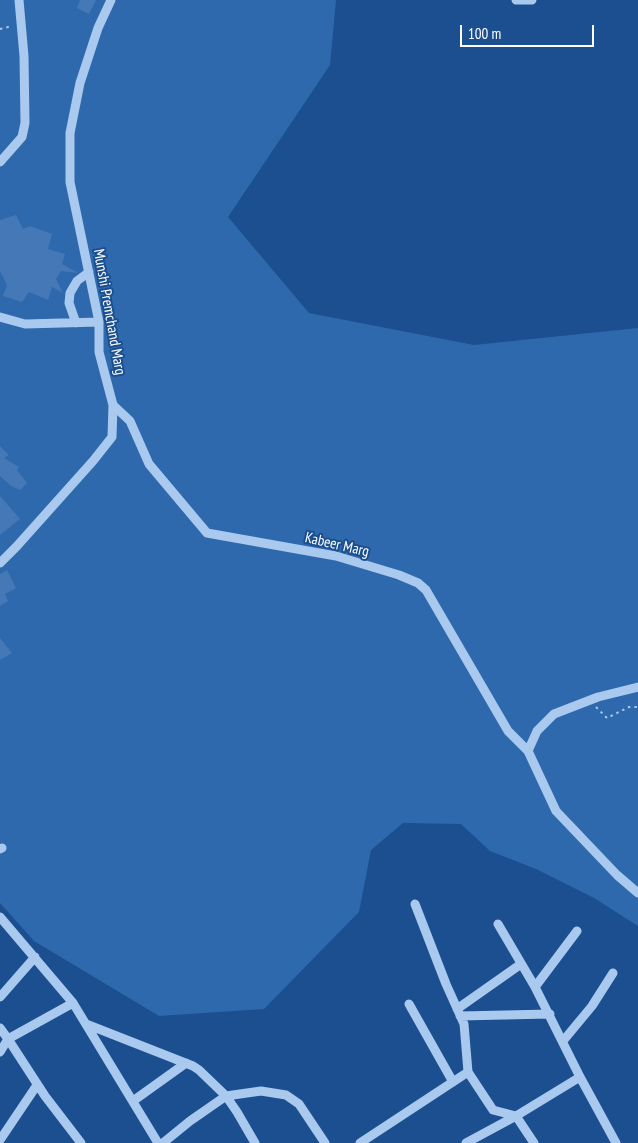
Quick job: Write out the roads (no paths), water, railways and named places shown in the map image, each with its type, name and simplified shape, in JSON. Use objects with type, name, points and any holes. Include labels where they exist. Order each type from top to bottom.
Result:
[{"type":"street","points":[[0,162],[22,137],[25,123],[24,56],[18,0]]},
{"type":"street","name":"Munshi Premchand Marg","points":[[0,562],[17,546],[112,437],[113,406],[99,352],[99,322],[70,182],[70,133],[80,83],[98,28],[111,0]]},
{"type":"street","points":[[516,0],[532,0]]},
{"type":"street","points":[[76,323],[69,303],[70,293],[77,281],[89,272]]},
{"type":"street","points":[[0,317],[25,324],[99,322]]},
{"type":"street","name":"Kabeer Marg","points":[[113,406],[130,421],[149,464],[207,533],[336,556],[399,575],[426,590],[508,731],[528,751],[556,811],[617,875],[638,893]]},
{"type":"street","points":[[528,751],[537,731],[554,714],[590,700],[638,686]]},
{"type":"street","points":[[415,904],[464,1024],[468,1072],[493,1110],[516,1116],[534,1143]]},
{"type":"street","points":[[0,917],[73,1003],[158,1143]]},
{"type":"street","points":[[498,924],[536,987],[580,1077],[616,1143]]},
{"type":"street","points":[[536,987],[577,931]]},
{"type":"street","points":[[1,995],[35,958]]},
{"type":"street","points":[[458,1012],[521,964]]},
{"type":"street","points":[[563,1041],[592,1006],[613,973]]},
{"type":"street","points":[[0,1052],[8,1039],[73,1003]]},
{"type":"street","points":[[409,1004],[453,1082]]},
{"type":"street","points":[[458,1012],[550,1014]]},
{"type":"street","points":[[86,1024],[200,1070],[226,1096],[255,1143]]},
{"type":"street","points":[[0,1028],[37,1085],[81,1143]]},
{"type":"street","points":[[134,1101],[186,1063]]},
{"type":"street","points":[[360,1143],[468,1072]]},
{"type":"street","points":[[466,1143],[516,1116],[580,1077]]},
{"type":"street","points":[[0,1140],[37,1085]]},
{"type":"street","points":[[163,1143],[226,1096],[261,1091],[286,1095],[299,1104],[325,1143]]}]
